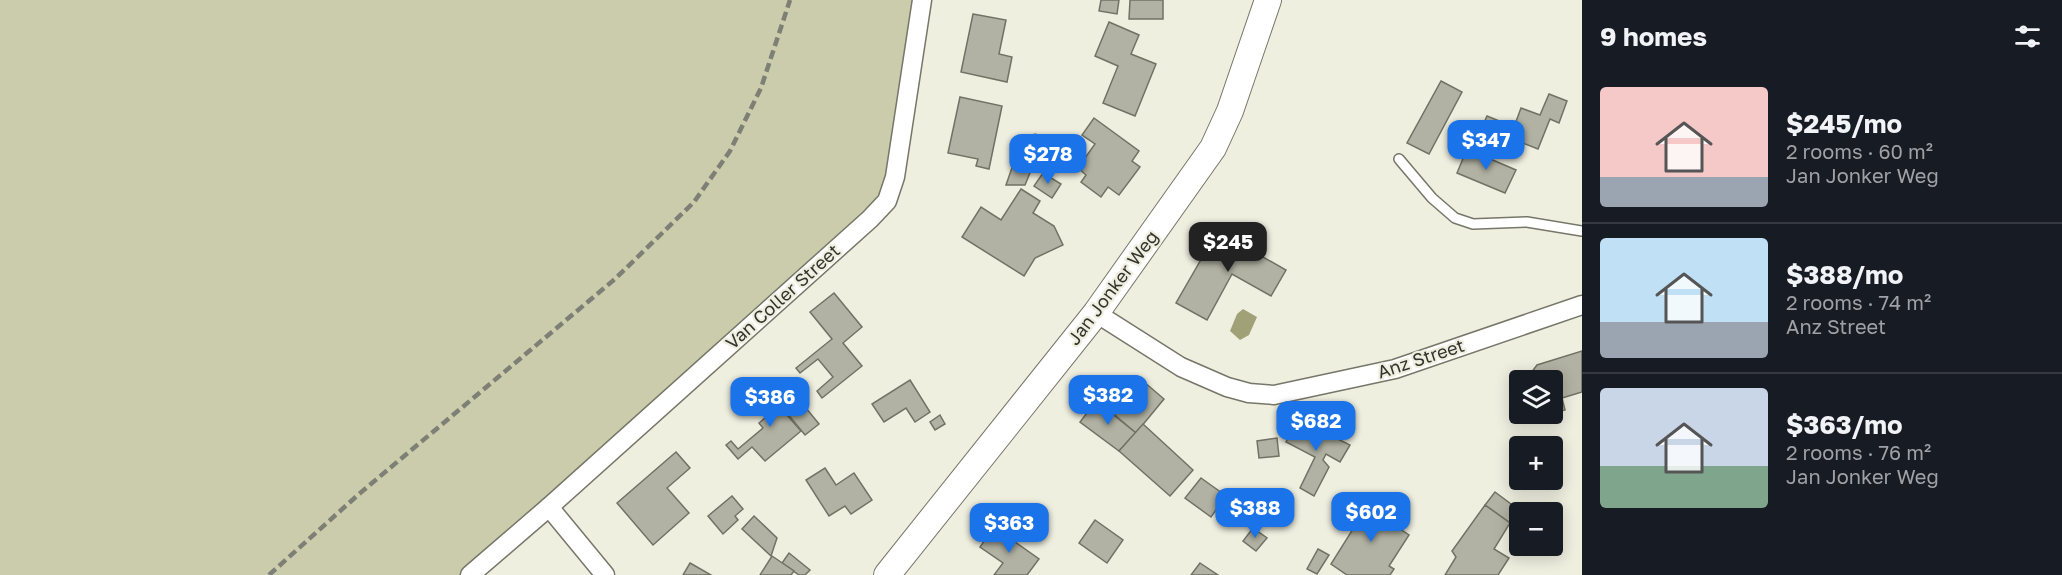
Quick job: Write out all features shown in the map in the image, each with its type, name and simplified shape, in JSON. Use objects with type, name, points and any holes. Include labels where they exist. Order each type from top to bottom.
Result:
[{"type":"main road","name":"Jan Jonker Weg","points":[[887,575],[1096,313],[1213,148],[1230,111],[1268,0]]},
{"type":"street","name":"Van Coller Street","points":[[470,575],[549,507],[870,219],[887,201],[895,177],[922,0]]},
{"type":"street","name":"Anz Street","points":[[1096,313],[1181,367],[1227,387],[1249,393],[1274,395],[1395,369],[1582,305]]},
{"type":"street","points":[[549,507],[605,575]]},
{"type":"lane","points":[[1399,159],[1432,198],[1455,218],[1473,224],[1527,222],[1582,231]]},
{"type":"shaded area","points":[[0,0],[922,0],[887,201],[470,575],[0,575]]},
{"type":"shaded area","points":[[1036,133],[1043,140],[1037,159],[1027,164],[1020,158],[1025,136]]},
{"type":"shaded area","points":[[1243,309],[1257,317],[1249,335],[1240,340],[1230,331],[1237,314]]},
{"type":"building","points":[[1101,0],[1119,0],[1117,14],[1099,11]]},
{"type":"building","points":[[1130,0],[1163,0],[1163,19],[1129,19]]},
{"type":"building","points":[[973,14],[1006,20],[999,54],[1012,57],[1007,82],[961,72]]},
{"type":"building","points":[[1109,22],[1139,35],[1131,54],[1156,64],[1135,116],[1103,103],[1118,66],[1095,56]]},
{"type":"building","points":[[1441,81],[1462,92],[1429,154],[1407,143]]},
{"type":"building","points":[[1549,94],[1567,101],[1559,123],[1550,119],[1538,149],[1482,127],[1487,116],[1514,127],[1521,108],[1540,115]]},
{"type":"building","points":[[960,97],[1002,106],[989,169],[976,166],[978,159],[948,153]]},
{"type":"building","points":[[1094,118],[1139,151],[1132,161],[1140,167],[1119,195],[1108,187],[1101,197],[1081,182],[1086,175],[1078,168],[1095,144],[1082,135]]},
{"type":"building","points":[[1467,149],[1516,170],[1505,193],[1457,173]]},
{"type":"building","points":[[1014,162],[1032,168],[1025,185],[1006,185]]},
{"type":"building","points":[[1043,173],[1061,184],[1052,198],[1034,186]]},
{"type":"building","points":[[1021,189],[1040,201],[1033,213],[1054,226],[1063,245],[1035,258],[1024,276],[962,237],[981,207],[1001,220]]},
{"type":"building","points":[[1232,227],[1252,239],[1247,248],[1286,270],[1271,296],[1232,274],[1207,320],[1176,303],[1214,237],[1223,242]]},
{"type":"building","points":[[834,293],[862,327],[843,343],[862,366],[822,398],[817,391],[833,377],[818,359],[800,373],[796,368],[832,339],[810,312]]},
{"type":"building","points":[[1582,351],[1582,392],[1563,398],[1563,370],[1533,370],[1537,365]]},
{"type":"building","points":[[1137,376],[1164,399],[1136,433],[1109,410]]},
{"type":"building","points":[[910,380],[930,412],[915,422],[906,408],[884,422],[872,404]]},
{"type":"building","points":[[775,384],[788,399],[779,406],[801,431],[765,461],[752,447],[738,459],[726,445],[731,441],[738,449],[763,428],[759,423],[772,412],[759,398]]},
{"type":"building","points":[[1096,401],[1136,433],[1119,451],[1080,422]]},
{"type":"building","points":[[801,402],[819,424],[805,435],[787,413]]},
{"type":"building","points":[[940,415],[945,424],[935,430],[930,422]]},
{"type":"building","points":[[1298,419],[1350,445],[1340,462],[1326,454],[1323,460],[1329,467],[1314,496],[1300,488],[1315,457],[1286,442]]},
{"type":"building","points":[[1143,424],[1193,470],[1170,496],[1119,451]]},
{"type":"building","points":[[1277,438],[1279,456],[1259,458],[1257,441]]},
{"type":"building","points":[[676,452],[690,468],[667,488],[689,513],[653,545],[617,503]]},
{"type":"building","points":[[825,468],[836,485],[854,473],[872,500],[851,514],[845,506],[829,516],[806,480]]},
{"type":"building","points":[[1201,478],[1226,496],[1211,517],[1185,498]]},
{"type":"building","points":[[1495,492],[1509,502],[1509,522],[1485,505]]},
{"type":"building","points":[[1375,494],[1390,504],[1382,517],[1409,535],[1389,566],[1394,569],[1390,575],[1347,575],[1331,564]]},
{"type":"building","points":[[732,496],[743,509],[735,516],[738,520],[723,534],[708,516]]},
{"type":"building","points":[[1485,505],[1509,522],[1494,549],[1509,558],[1498,575],[1445,575],[1456,557],[1452,551]]},
{"type":"building","points":[[754,516],[777,538],[771,556],[742,529]]},
{"type":"building","points":[[1095,520],[1123,540],[1107,563],[1079,543]]},
{"type":"building","points":[[994,527],[1039,559],[1027,575],[994,575],[1003,563],[980,547]]},
{"type":"building","points":[[1253,528],[1267,538],[1256,551],[1243,541]]},
{"type":"building","points":[[1318,549],[1329,555],[1317,574],[1307,569]]},
{"type":"building","points":[[789,553],[810,570],[805,575],[799,575],[782,563]]},
{"type":"building","points":[[772,556],[794,571],[791,575],[760,575]]},
{"type":"building","points":[[690,563],[711,575],[683,575]]},
{"type":"building","points":[[1200,563],[1218,575],[1191,575]]},
{"type":"railway","points":[[269,575],[359,494],[615,279],[694,202],[730,151],[761,88],[790,0]]}]
